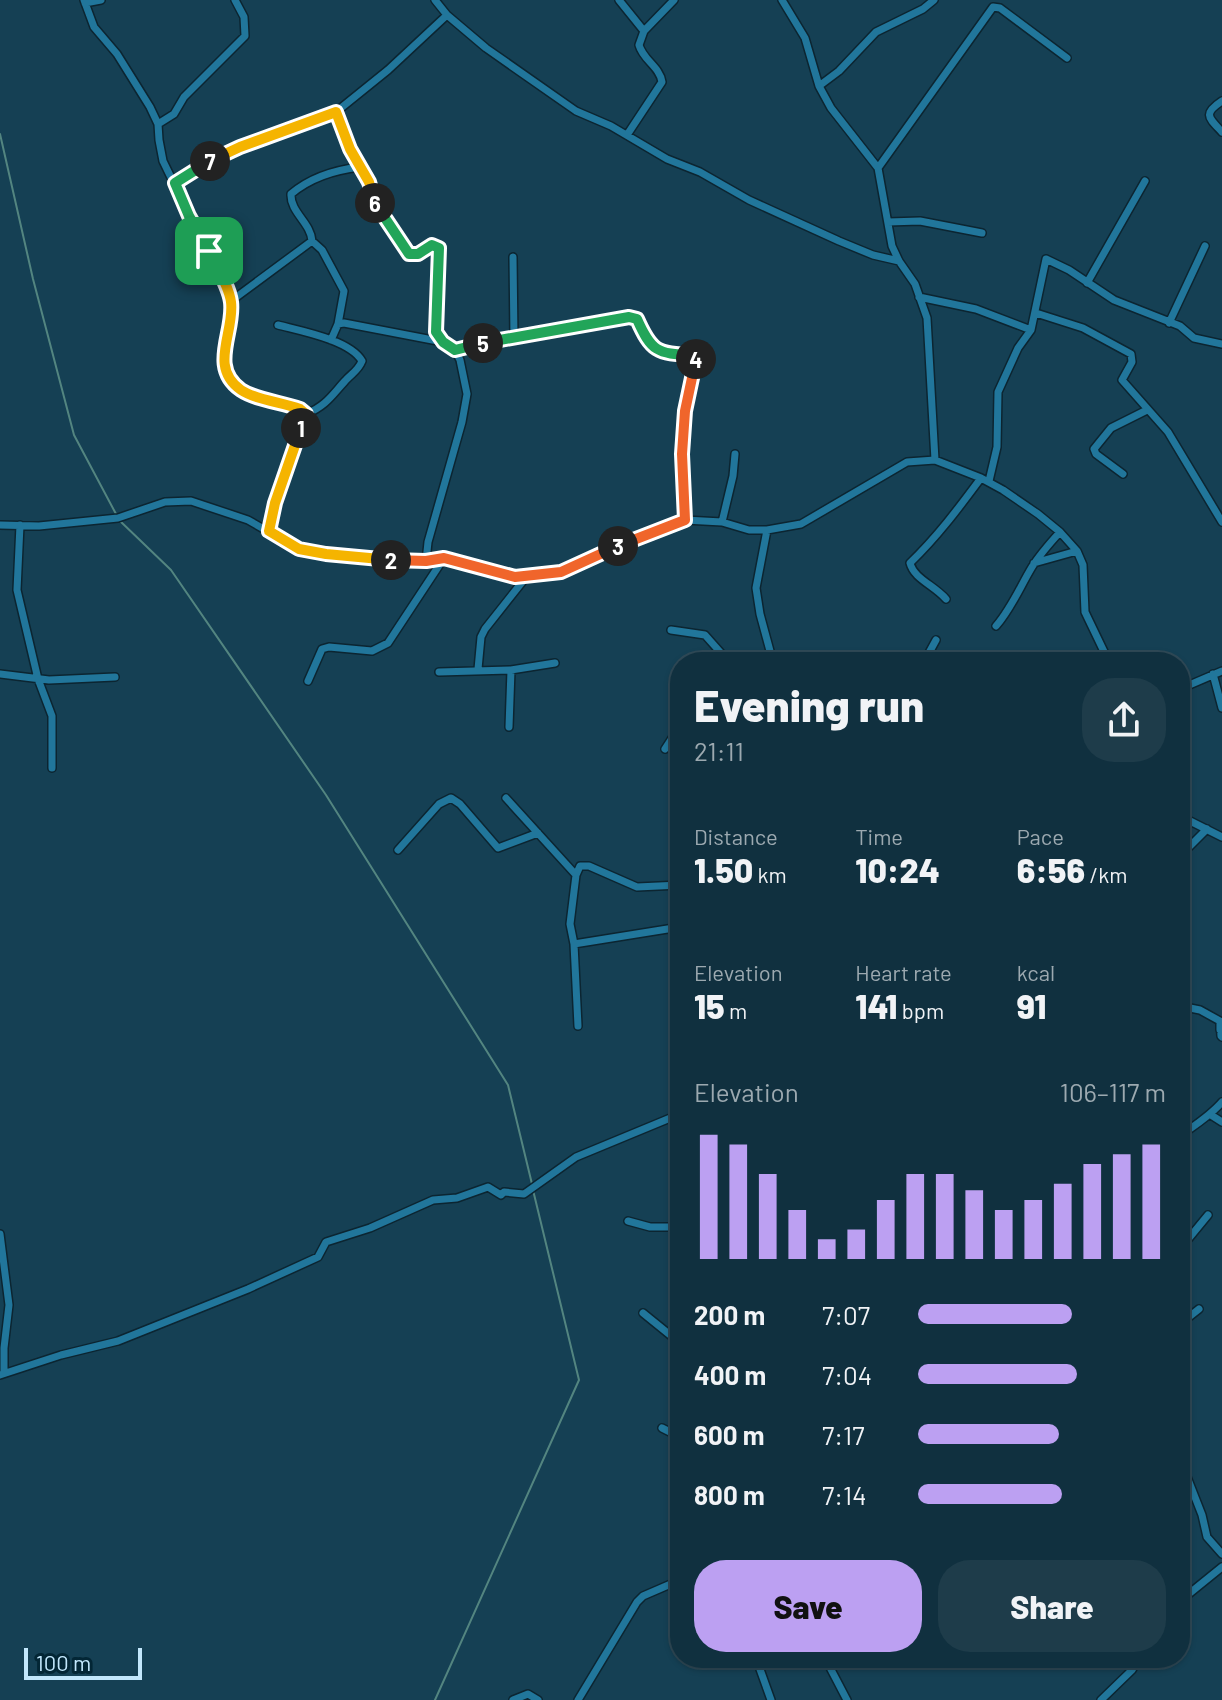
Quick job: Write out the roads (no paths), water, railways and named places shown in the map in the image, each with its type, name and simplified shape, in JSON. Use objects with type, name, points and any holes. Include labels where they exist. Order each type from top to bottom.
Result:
[{"type":"street","points":[[101,0],[84,1],[94,27],[117,54],[158,124],[163,161],[231,301],[223,351],[232,382],[242,391],[286,404],[306,414]]},
{"type":"street","points":[[158,124],[174,114],[184,97],[245,36],[244,17],[235,0]]},
{"type":"street","points":[[435,0],[447,15],[486,48],[576,111],[627,135],[667,159],[700,172],[749,200],[873,255],[899,261]]},
{"type":"street","points":[[619,0],[644,31]]},
{"type":"street","points":[[627,135],[662,82],[661,74],[642,55],[639,45],[644,31],[674,0]]},
{"type":"street","points":[[782,0],[805,38],[819,86],[831,108],[878,168],[899,261],[915,284],[927,318],[935,460]]},
{"type":"street","points":[[819,86],[839,71],[876,32],[923,9],[934,0]]},
{"type":"street","points":[[878,168],[993,7],[1000,8],[1067,58]]},
{"type":"street","points":[[175,183],[229,151],[336,112],[388,70],[447,15]]},
{"type":"street","points":[[1222,101],[1212,108],[1209,118],[1222,132]]},
{"type":"street","points":[[336,112],[350,149],[369,182],[376,206],[409,254],[418,254],[432,245],[439,248],[436,332],[443,342],[455,350],[467,394],[432,526],[426,561]]},
{"type":"street","points":[[331,340],[338,324],[344,291],[290,201],[291,194],[314,178],[360,167]]},
{"type":"street","points":[[1087,283],[1145,181]]},
{"type":"street","points":[[888,222],[920,221],[982,233]]},
{"type":"street","points":[[231,301],[312,241]]},
{"type":"street","points":[[1169,323],[1205,246]]},
{"type":"street","points":[[513,257],[514,338]]},
{"type":"street","points":[[946,599],[935,587],[913,573],[910,563],[950,523],[985,480],[997,447],[998,392],[1018,348],[1031,330],[1046,259],[1069,270],[1114,300],[1180,326],[1194,338],[1222,344]]},
{"type":"street","points":[[919,297],[976,309],[1031,330]]},
{"type":"street","points":[[1036,313],[1083,328],[1131,354],[1132,362],[1122,380],[1168,432],[1222,522]]},
{"type":"street","points":[[455,350],[629,317],[637,319],[653,348],[664,354],[692,355],[697,361],[685,411],[682,454],[685,520]]},
{"type":"street","points":[[338,324],[374,327],[443,342]]},
{"type":"street","points":[[269,531],[275,503],[306,414],[320,408],[336,394],[344,382],[358,371],[362,361],[358,355],[331,340],[278,325]]},
{"type":"street","points":[[1123,474],[1096,454],[1094,449],[1111,428],[1147,410]]},
{"type":"street","points":[[722,522],[735,454]]},
{"type":"street","points":[[0,525],[118,518],[165,502],[191,501],[248,520],[299,549],[326,554],[426,561],[444,558],[515,577],[561,572],[685,520],[722,522],[749,530],[801,524],[907,462],[935,460],[985,480],[1038,514],[1077,551],[1083,565],[1085,612],[1103,652]]},
{"type":"street","points":[[20,525],[17,590],[38,679],[52,716],[52,768]]},
{"type":"street","points":[[767,530],[756,588],[770,652]]},
{"type":"street","points":[[996,626],[1009,612],[1010,603],[1034,563],[1060,532]]},
{"type":"street","points":[[1034,563],[1077,551]]},
{"type":"street","points":[[308,681],[322,649],[372,651],[388,643],[444,558]]},
{"type":"street","points":[[478,669],[481,637],[485,629],[527,576]]},
{"type":"street","points":[[671,630],[705,635],[719,652]]},
{"type":"street","points":[[929,652],[936,640]]},
{"type":"street","points":[[439,672],[511,670],[555,663]]},
{"type":"street","points":[[509,727],[511,670]]},
{"type":"street","points":[[1190,684],[1222,671]]},
{"type":"street","points":[[0,674],[38,679],[115,677]]},
{"type":"street","points":[[1213,674],[1222,708]]},
{"type":"street","points":[[665,749],[670,741]]},
{"type":"street","points":[[398,850],[439,804],[451,798],[460,804],[498,848],[538,833]]},
{"type":"street","points":[[506,798],[576,875]]},
{"type":"street","points":[[1190,821],[1222,837]]},
{"type":"street","points":[[1190,846],[1207,829]]},
{"type":"street","points":[[578,1026],[574,944],[570,924],[576,875],[580,866],[589,866],[637,887],[670,885]]},
{"type":"street","points":[[574,944],[670,929]]},
{"type":"street","points":[[1190,1008],[1200,1010],[1221,1024],[1222,1037]]},
{"type":"street","points":[[1190,1128],[1211,1115],[1222,1102]]},
{"type":"street","points":[[1211,1115],[1222,1122]]},
{"type":"street","points":[[0,1234],[9,1305],[2,1373],[118,1341],[192,1313],[318,1257],[326,1242],[370,1228],[433,1200],[457,1198],[488,1187],[501,1195],[504,1192],[524,1194],[576,1157],[670,1118]]},
{"type":"street","points":[[1190,1237],[1208,1215]]},
{"type":"street","points":[[628,1221],[650,1227],[670,1227]]},
{"type":"street","points":[[1190,1316],[1199,1309]]},
{"type":"street","points":[[643,1313],[670,1335]]},
{"type":"street","points":[[662,1428],[670,1432]]},
{"type":"street","points":[[1190,1484],[1207,1537],[1222,1554]]},
{"type":"street","points":[[1190,1593],[1222,1567]]},
{"type":"street","points":[[578,1700],[637,1602],[643,1596],[670,1584]]},
{"type":"street","points":[[760,1668],[771,1700]]},
{"type":"street","points":[[830,1668],[847,1700]]},
{"type":"street","points":[[1101,1700],[1133,1668]]},
{"type":"street","points":[[513,1700],[528,1694],[538,1700]]},
{"type":"waterway","points":[[0,134],[33,279],[74,435],[116,514]]},
{"type":"waterway","points":[[119,520],[171,570],[326,795],[508,1085],[532,1184]]},
{"type":"waterway","points":[[435,1700],[579,1380],[533,1190]]}]
